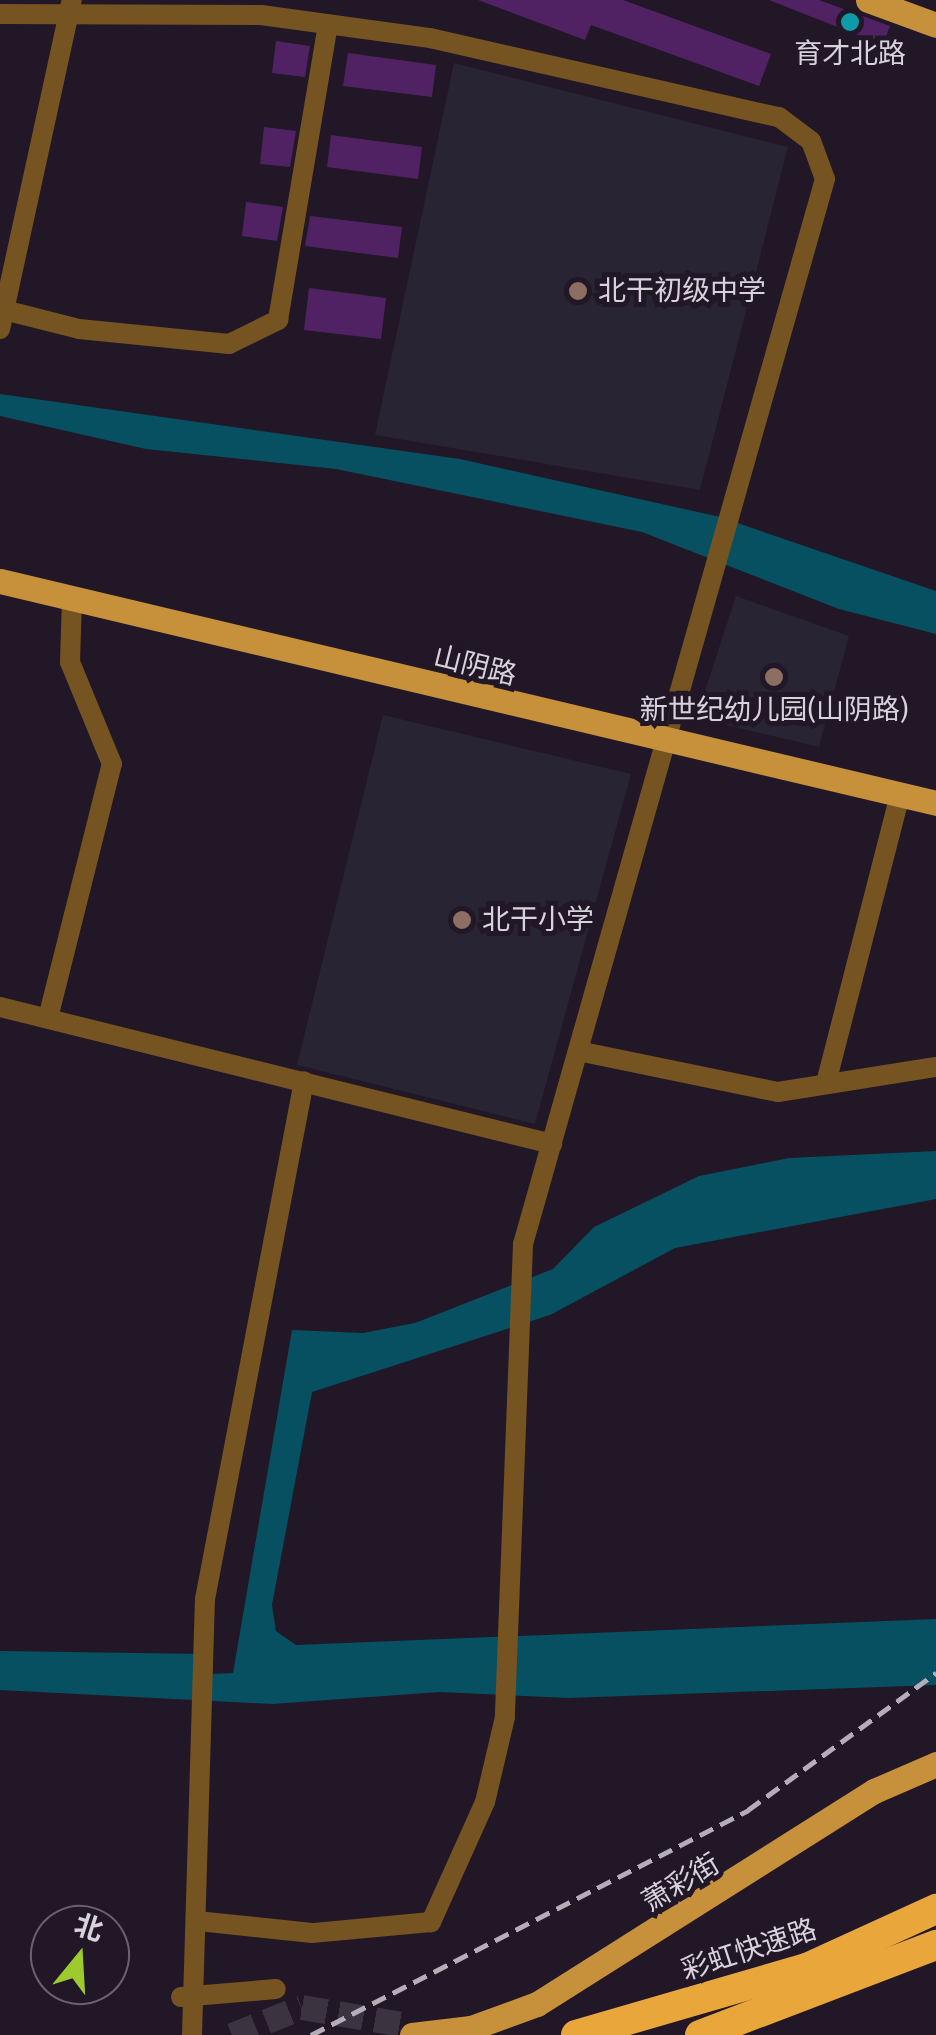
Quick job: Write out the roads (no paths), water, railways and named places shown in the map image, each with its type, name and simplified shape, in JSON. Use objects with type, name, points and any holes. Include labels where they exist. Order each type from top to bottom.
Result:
[{"type":"highway","name":"彩虹快速路","points":[[576,2035],[807,1968],[936,1909]]},
{"type":"highway","points":[[700,2035],[936,1945]]},
{"type":"main road","points":[[868,0],[936,25]]},
{"type":"main road","points":[[902,13],[936,16]]},
{"type":"main road","name":"山阴路","points":[[0,582],[666,743],[936,803]]},
{"type":"main road","name":"萧彩街","points":[[410,2030],[446,2030],[537,2004],[874,1791],[936,1764]]},
{"type":"street","points":[[0,14],[71,5],[328,24],[430,38],[779,117],[812,141],[825,179],[552,1144],[522,1270],[505,1716],[485,1802],[431,1922],[312,1933],[197,1921]]},
{"type":"street","points":[[71,5],[2,320],[229,344],[278,320],[328,24]]},
{"type":"street","points":[[48,1018],[112,764],[70,662],[72,599]]},
{"type":"street","points":[[826,1083],[900,795]]},
{"type":"street","points":[[0,1006],[552,1144]]},
{"type":"street","points":[[578,1051],[778,1092],[936,1067]]},
{"type":"street","points":[[192,2035],[189,1998],[197,1921],[205,1600],[304,1081]]},
{"type":"street","points":[[189,1998],[276,1989]]},
{"type":"water","points":[[0,394],[460,459],[720,517],[936,591],[936,634],[839,609],[642,532],[336,469],[146,449],[0,416]]},
{"type":"water","points":[[936,1151],[936,1199],[675,1248],[550,1315],[312,1392],[272,1605],[276,1631],[296,1645],[936,1619],[936,1685],[568,1698],[440,1692],[272,1704],[0,1690],[0,1651],[203,1654],[212,1674],[233,1673],[292,1330],[363,1333],[415,1323],[553,1269],[594,1227],[699,1176],[789,1158]]},
{"type":"tunnel","points":[[232,2035],[302,2007],[408,2025]]},
{"type":"railway","points":[[311,2035],[748,1810],[936,1673]]},
{"type":"place","name":"育才北路","points":[[850,22]]},
{"type":"place","name":"北干初级中学","points":[[578,291]]},
{"type":"place","name":"新世纪幼儿园(山阴路)","points":[[774,677]]},
{"type":"place","name":"北干小学","points":[[462,920]]}]
